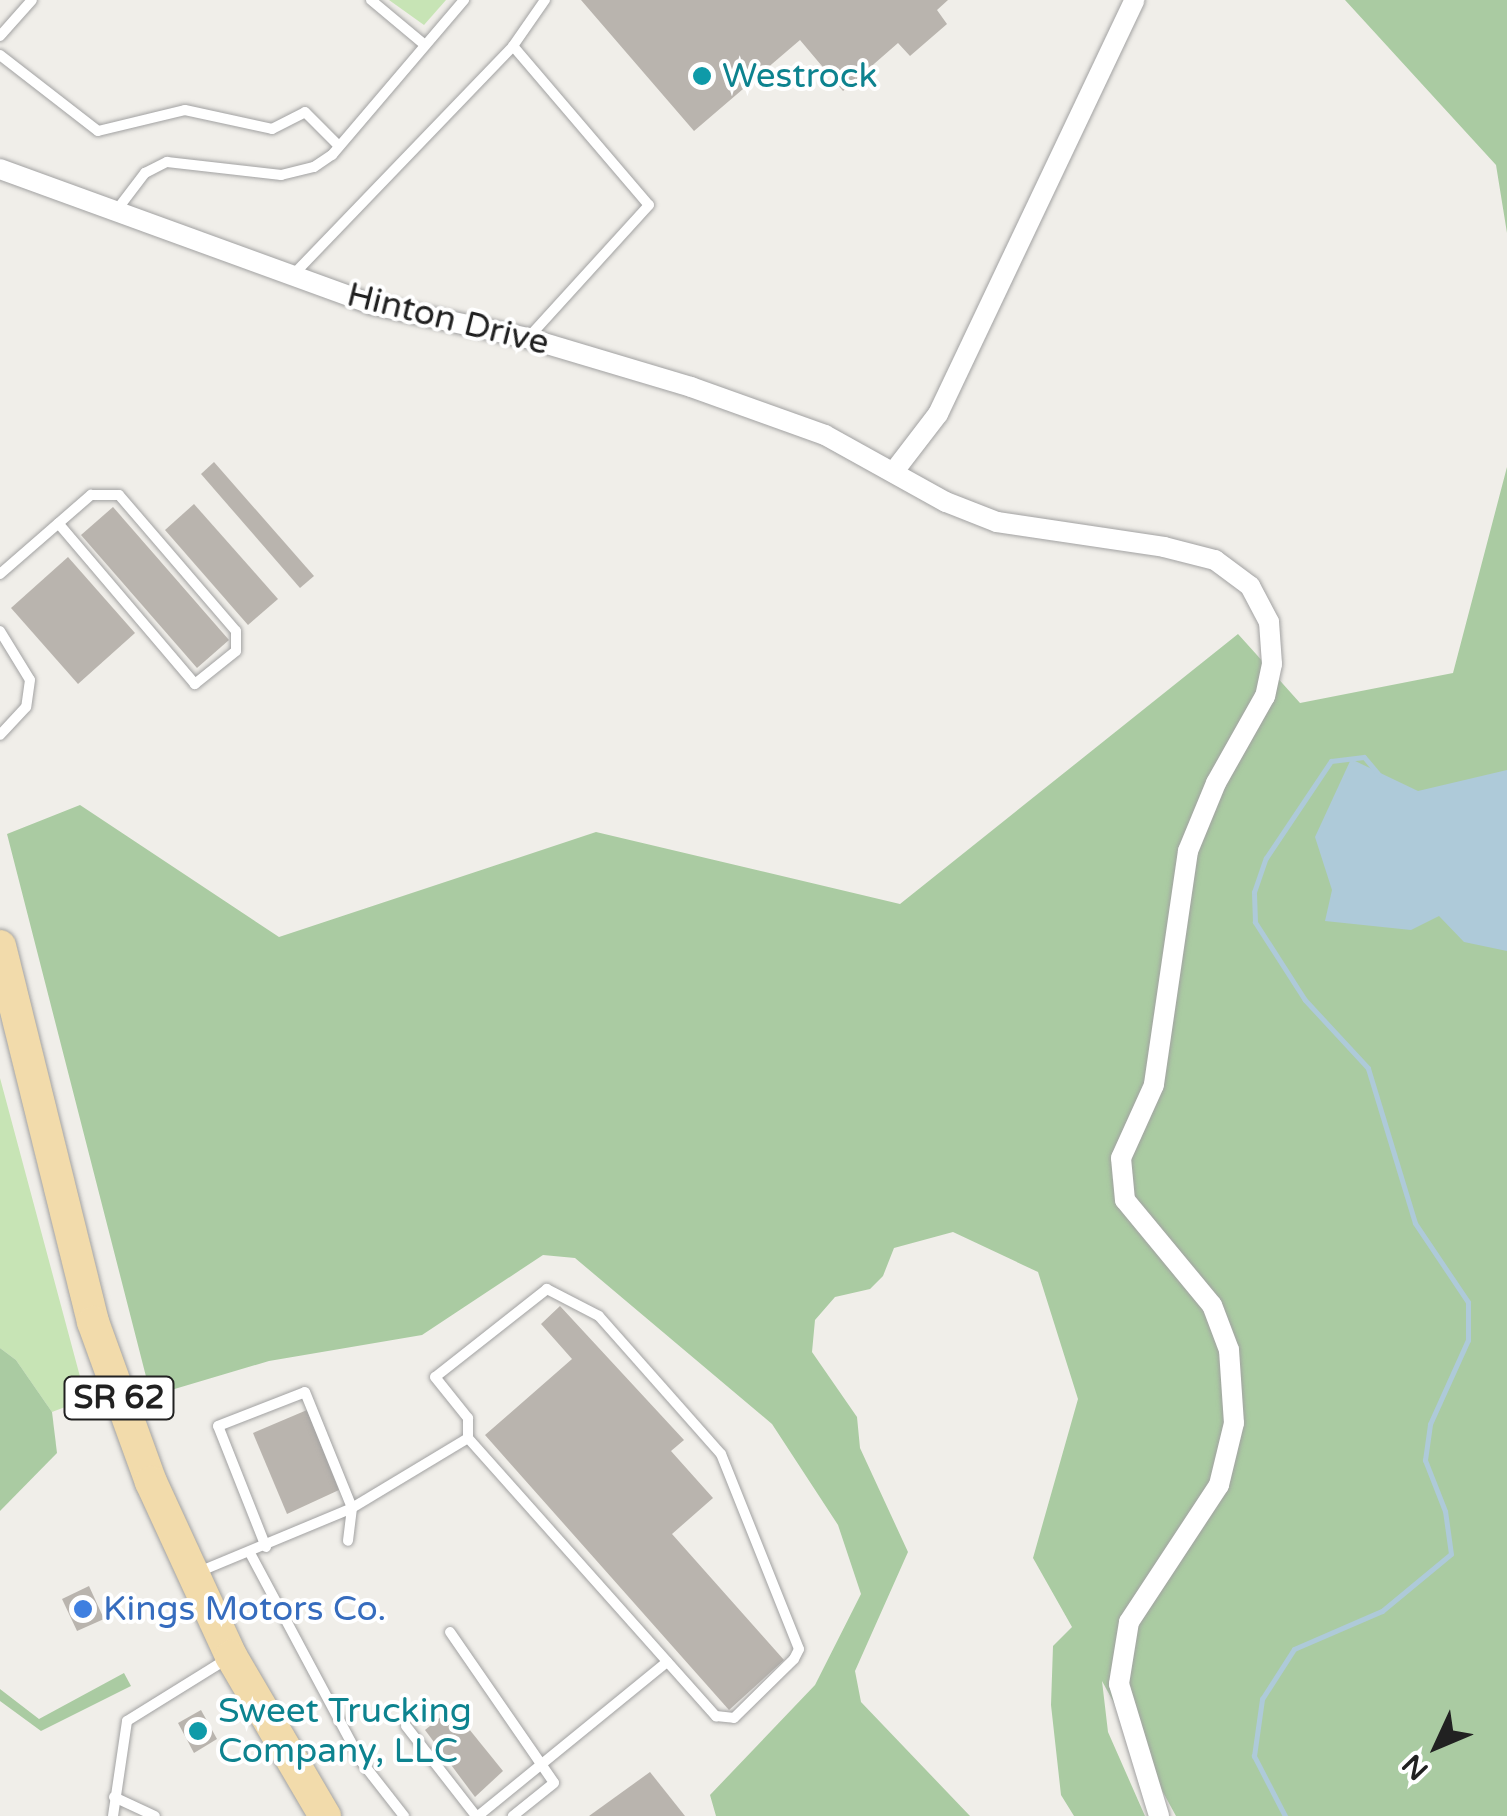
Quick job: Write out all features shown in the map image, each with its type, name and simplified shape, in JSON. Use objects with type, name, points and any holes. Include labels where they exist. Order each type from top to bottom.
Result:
[{"type":"main road","name":"SR 62","points":[[0,946],[93,1322],[190,1575],[231,1656],[326,1816]]},
{"type":"street","points":[[894,470],[938,414],[1135,0]]},
{"type":"street","name":"Hinton Drive","points":[[0,169],[370,304],[527,338],[758,411],[894,470],[946,502],[997,522],[1113,537],[1215,560],[1250,586],[1269,622],[1272,664],[1265,696],[1216,784],[1188,851],[1154,1085],[1122,1158],[1125,1200],[1212,1304],[1230,1368],[1234,1424],[1219,1484],[1129,1622],[1119,1684],[1159,1816]]},
{"type":"lane","points":[[0,36],[32,0]]},
{"type":"lane","points":[[370,0],[426,45]]},
{"type":"lane","points":[[116,211],[145,173],[167,162],[281,175],[314,167],[339,146],[464,0]]},
{"type":"lane","points":[[291,278],[512,46],[545,0]]},
{"type":"lane","points":[[512,46],[649,205],[527,338]]},
{"type":"lane","points":[[0,55],[98,131],[185,110],[272,129],[304,112],[339,146]]},
{"type":"lane","points":[[0,574],[58,523],[91,495],[119,495],[236,631],[236,651],[195,684],[58,523]]},
{"type":"lane","points":[[0,631],[30,680],[26,707],[0,734]]},
{"type":"lane","points":[[547,1288],[599,1316],[721,1454],[799,1649],[748,1705],[724,1720],[667,1662],[468,1438],[468,1418],[434,1377],[547,1288]]},
{"type":"lane","points":[[266,1546],[218,1426],[305,1392],[352,1508],[348,1541]]},
{"type":"lane","points":[[190,1575],[352,1508],[468,1438]]},
{"type":"lane","points":[[250,1552],[361,1761],[404,1816]]},
{"type":"lane","points":[[450,1632],[554,1783],[513,1816]]},
{"type":"lane","points":[[113,1816],[128,1721],[231,1656]]},
{"type":"lane","points":[[406,1726],[477,1816],[667,1662]]},
{"type":"lane","points":[[114,1797],[155,1816]]},
{"type":"green space","points":[[389,0],[446,0],[424,25]]},
{"type":"green space","points":[[1345,0],[1507,0],[1507,233],[1496,165]]},
{"type":"green space","points":[[1507,467],[1507,1816],[1176,1816],[1102,1681],[1108,1732],[1145,1816],[1074,1816],[1061,1795],[1051,1705],[1053,1646],[1072,1627],[1033,1558],[1078,1399],[1038,1272],[953,1232],[894,1248],[883,1276],[870,1289],[835,1297],[815,1320],[812,1352],[857,1417],[860,1448],[908,1552],[855,1671],[861,1702],[970,1816],[716,1816],[710,1795],[815,1685],[861,1594],[838,1525],[772,1424],[575,1258],[543,1255],[422,1335],[269,1361],[151,1396],[7,834],[80,805],[279,937],[596,832],[900,904],[1238,634],[1300,703],[1453,673]]},
{"type":"green space","points":[[0,1078],[86,1399],[52,1412],[16,1360],[0,1348]]},
{"type":"green space","points":[[0,1348],[16,1360],[52,1412],[57,1453],[0,1511]]},
{"type":"green space","points":[[124,1673],[131,1686],[41,1731],[0,1701],[0,1689],[39,1719]]},
{"type":"water","points":[[1351,759],[1418,791],[1507,770],[1507,951],[1464,942],[1439,916],[1411,930],[1325,921],[1332,890],[1315,837]]},
{"type":"building","name":"Westrock","points":[[581,0],[948,0],[937,10],[947,24],[910,56],[898,43],[843,91],[800,40],[694,131]]},
{"type":"building","points":[[214,462],[314,576],[300,588],[201,474]]},
{"type":"building","points":[[194,504],[278,599],[248,625],[165,530]]},
{"type":"building","points":[[113,507],[229,640],[197,668],[81,535]]},
{"type":"building","points":[[68,557],[135,633],[78,684],[11,608]]},
{"type":"building","points":[[560,1306],[684,1440],[671,1451],[713,1498],[672,1534],[784,1660],[729,1710],[485,1435],[572,1359],[541,1324]]},
{"type":"building","points":[[307,1410],[339,1490],[287,1514],[253,1433]]},
{"type":"building","name":"Kings Motors Co.","points":[[89,1586],[104,1619],[77,1631],[62,1599]]},
{"type":"building","points":[[452,1708],[503,1771],[475,1797],[425,1730]]},
{"type":"building","name":"Sweet Trucking Company, LLC","points":[[201,1710],[217,1739],[194,1753],[178,1723]]},
{"type":"building","points":[[650,1772],[685,1816],[589,1816]]},
{"type":"waterway","points":[[1285,1816],[1254,1756],[1262,1699],[1294,1649],[1382,1611],[1451,1554],[1445,1511],[1425,1460],[1430,1424],[1468,1340],[1468,1302],[1415,1223],[1368,1068],[1305,1000],[1255,922],[1254,892],[1266,858],[1331,761],[1364,757],[1379,775]]},
{"type":"place","name":"Westrock","points":[[702,76]]},
{"type":"place","name":"Kings Motors Co.","points":[[83,1609]]},
{"type":"place","name":"Sweet Trucking Company, LLC","points":[[198,1731]]}]
